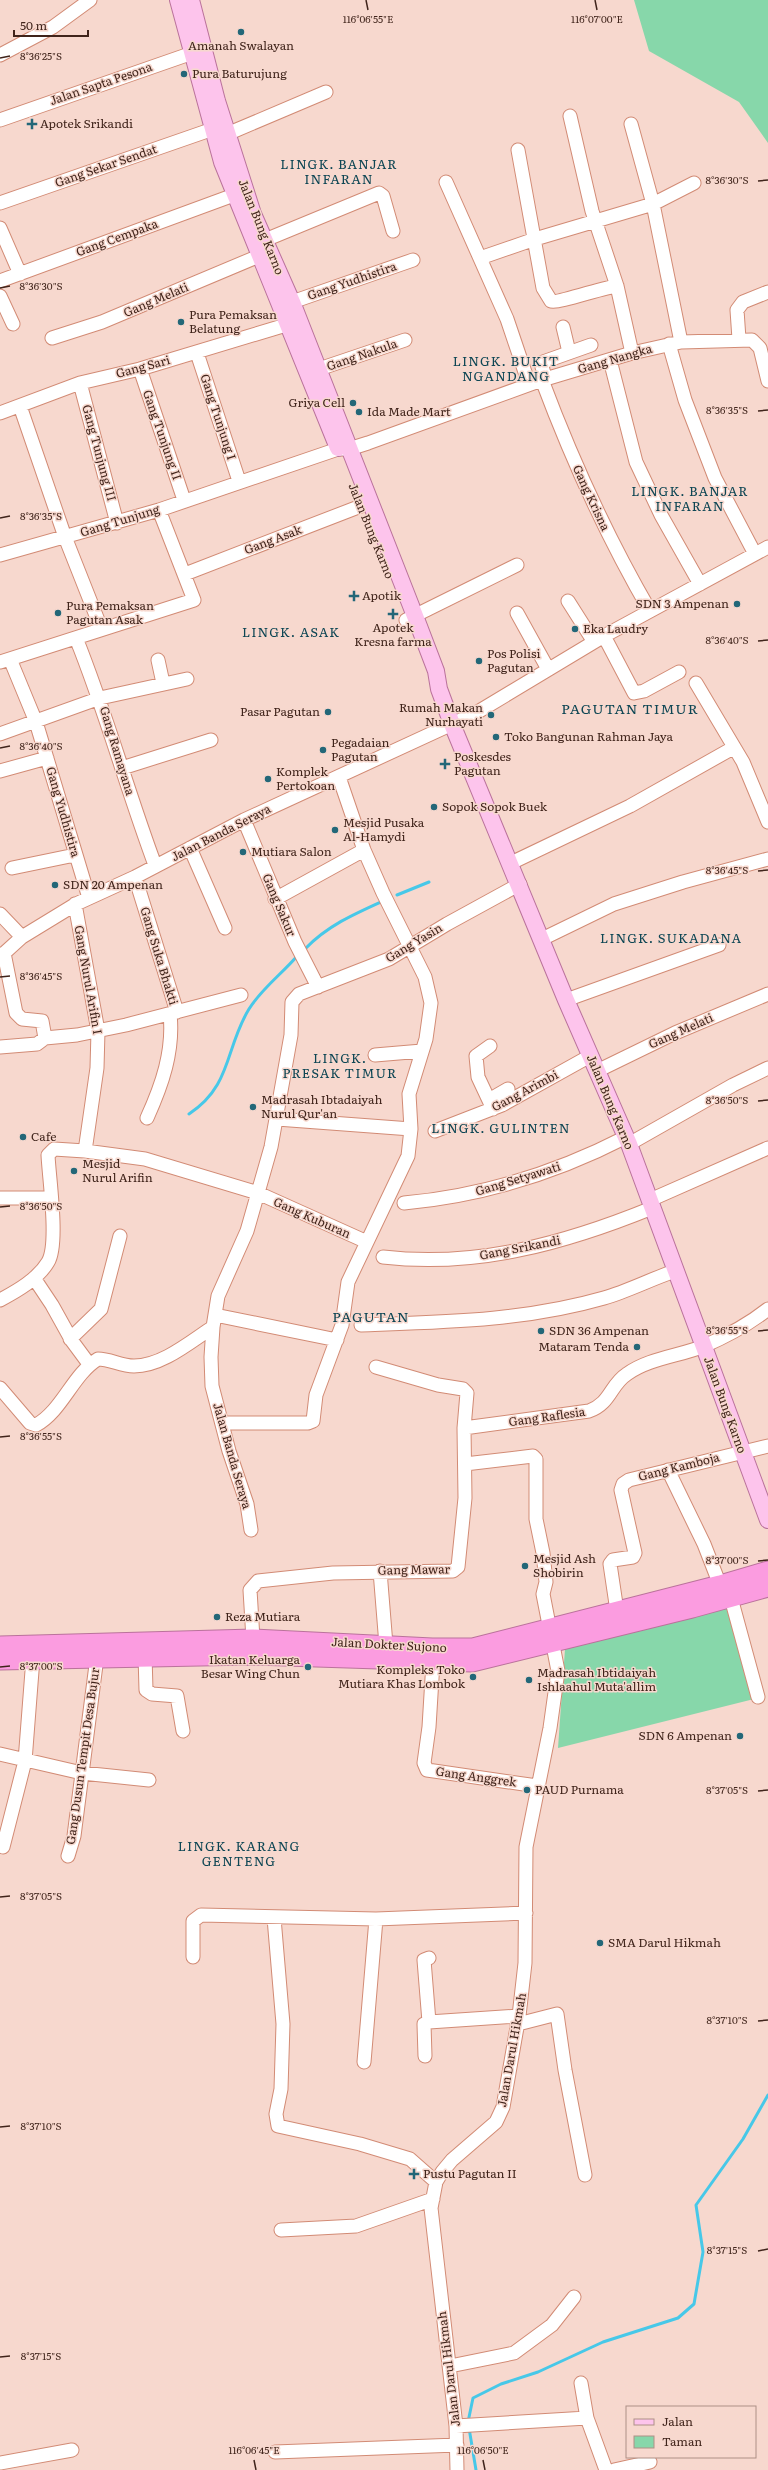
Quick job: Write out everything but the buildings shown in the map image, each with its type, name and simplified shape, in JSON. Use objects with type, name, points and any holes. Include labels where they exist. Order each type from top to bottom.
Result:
[{"type":"highway","name":"Jalan Dokter Sujono","points":[[0,1646],[164,1648],[253,1639],[473,1648],[551,1636],[617,1611],[726,1592],[768,1571]]},
{"type":"highway","points":[[0,1660],[145,1655],[164,1648],[433,1662],[472,1662],[551,1636],[726,1592],[768,1586]]},
{"type":"main road","points":[[189,2],[197,51],[220,132],[234,195],[259,256],[278,287],[286,325],[344,449]]},
{"type":"main road","name":"Jalan Bung Karno","points":[[220,132],[265,240],[278,287],[292,302],[318,369],[361,506],[436,671],[439,689],[452,724],[520,884],[566,1000],[627,1140],[768,1520]]},
{"type":"main road","name":"Jalan Bung Karno","points":[[344,449],[411,618]]},
{"type":"street","points":[[0,55],[52,27],[90,0]]},
{"type":"street","name":"Jalan Sapta Pesona","points":[[0,120],[197,51]]},
{"type":"street","name":"Gang Sekar Sendat","points":[[0,203],[220,132],[326,92]]},
{"type":"street","points":[[570,116],[595,222],[617,286],[632,353]]},
{"type":"street","points":[[631,124],[653,204],[685,400],[715,478],[755,554]]},
{"type":"street","points":[[518,150],[543,288],[550,301],[560,302],[578,294],[617,286]]},
{"type":"street","name":"Gang Krisna","points":[[446,182],[512,333],[539,381],[598,514],[650,611]]},
{"type":"street","points":[[480,258],[535,239],[653,204],[694,183]]},
{"type":"street","points":[[265,240],[379,193],[383,196],[393,231]]},
{"type":"street","name":"Gang Cempaka","points":[[0,281],[234,195]]},
{"type":"street","points":[[0,228],[20,274]]},
{"type":"street","name":"Gang Melati","points":[[52,338],[102,322],[259,256]]},
{"type":"street","name":"Gang Yudhistira","points":[[292,302],[413,260]]},
{"type":"street","points":[[739,339],[737,310],[743,302],[768,292]]},
{"type":"street","points":[[0,296],[13,324]]},
{"type":"street","name":"Gang Sari","points":[[0,413],[80,383],[140,369],[197,353],[254,333],[286,325]]},
{"type":"street","points":[[563,327],[569,352]]},
{"type":"street","name":"Gang Nangka","points":[[239,481],[344,449],[539,381],[632,353],[675,343],[747,339],[757,343],[763,356],[768,381]]},
{"type":"street","name":"Gang Nakula","points":[[318,369],[405,340]]},
{"type":"street","points":[[539,381],[543,362],[591,345]]},
{"type":"street","name":"Gang Tunjung I","points":[[197,353],[239,481]]},
{"type":"street","points":[[610,360],[636,462],[661,515],[700,584]]},
{"type":"street","name":"Gang Tunjung II","points":[[140,369],[184,500]]},
{"type":"street","name":"Gang Tunjung III","points":[[80,383],[117,523]]},
{"type":"street","points":[[20,406],[65,537],[101,628]]},
{"type":"street","name":"Gang Tunjung","points":[[0,555],[160,510],[239,481]]},
{"type":"street","name":"Gang Asak","points":[[184,574],[361,506]]},
{"type":"street","points":[[5,660],[76,638],[101,628],[192,602],[194,597],[160,510]]},
{"type":"street","name":"Jalan Banda Seraya","points":[[2,955],[22,937],[75,904],[135,877],[244,820],[476,713],[599,639],[768,547]]},
{"type":"street","points":[[411,618],[517,565]]},
{"type":"street","points":[[568,601],[599,639],[634,693],[644,691],[679,672]]},
{"type":"street","points":[[517,613],[548,669]]},
{"type":"street","name":"Gang Ramayana","points":[[76,638],[100,698],[155,866]]},
{"type":"street","name":"Gang Yudhistira","points":[[5,660],[36,722],[89,898]]},
{"type":"street","points":[[158,660],[163,683]]},
{"type":"street","points":[[0,734],[100,698],[163,683],[187,680]]},
{"type":"street","points":[[696,683],[733,748],[743,762],[768,822]]},
{"type":"street","points":[[122,768],[211,740]]},
{"type":"street","points":[[511,863],[630,806],[733,748]]},
{"type":"street","points":[[0,771],[48,758]]},
{"type":"street","points":[[222,1423],[312,1422],[314,1419],[316,1395],[337,1340],[348,1282],[404,1166],[410,1146],[411,1129],[409,1094],[426,1039],[432,1003],[425,977],[364,850],[339,777]]},
{"type":"street","name":"Gang Sakur","points":[[244,820],[275,899],[318,987]]},
{"type":"street","points":[[190,848],[225,928]]},
{"type":"street","points":[[275,899],[364,850]]},
{"type":"street","points":[[12,868],[75,855]]},
{"type":"street","points":[[542,939],[614,904],[683,882],[768,859]]},
{"type":"street","name":"Gang Suka Bhakti","points":[[135,877],[173,1013],[170,1048],[166,1068],[147,1118]]},
{"type":"street","name":"Gang Yasin","points":[[305,992],[389,959],[410,948],[450,922],[520,884]]},
{"type":"street","name":"Gang Nurul Arifin I","points":[[75,904],[98,1031],[98,1068],[85,1151]]},
{"type":"street","points":[[0,914],[22,937]]},
{"type":"street","points":[[566,1000],[719,945]]},
{"type":"street","points":[[2,955],[16,1013],[23,1019],[42,1021],[45,1038]]},
{"type":"street","name":"Jalan Banda Seraya","points":[[251,1530],[247,1504],[229,1451],[212,1386],[211,1357],[214,1321],[227,1272],[247,1231],[277,1119],[291,1035],[292,1002],[294,997],[305,992]]},
{"type":"street","name":"Gang Melati","points":[[597,1071],[675,1033],[768,994]]},
{"type":"street","points":[[0,1047],[37,1044],[45,1038],[98,1031],[241,995]]},
{"type":"street","points":[[490,1046],[476,1056],[478,1077],[491,1104],[508,1089]]},
{"type":"street","points":[[375,1055],[422,1051]]},
{"type":"street","name":"Gang Arimbi","points":[[435,1131],[590,1056]]},
{"type":"street","points":[[627,1140],[768,1068]]},
{"type":"street","points":[[277,1119],[411,1129]]},
{"type":"street","name":"Gang Setyawati","points":[[404,1203],[446,1199],[490,1190],[545,1172],[627,1140]]},
{"type":"street","name":"Gang Srikandi","points":[[383,1256],[436,1260],[500,1254],[587,1234],[768,1148]]},
{"type":"street","name":"Gang Kuburan","points":[[51,1198],[48,1155],[54,1149],[85,1151],[145,1159],[258,1194],[367,1242]]},
{"type":"street","points":[[0,1198],[51,1198],[52,1252],[49,1260],[34,1278],[0,1300]]},
{"type":"street","points":[[70,1339],[101,1308],[120,1236]]},
{"type":"street","points":[[362,1325],[509,1318],[538,1313],[605,1298],[675,1271]]},
{"type":"street","points":[[34,1278],[52,1304],[70,1339],[89,1364]]},
{"type":"street","name":"Gang Raflesia","points":[[464,1428],[589,1411],[600,1407],[628,1373],[678,1353],[704,1346],[747,1324],[768,1310]]},
{"type":"street","points":[[0,1388],[30,1423],[36,1424],[69,1391],[89,1364],[98,1359],[105,1359],[126,1365],[148,1364],[179,1349],[214,1321],[337,1340]]},
{"type":"street","name":"Gang Mawar","points":[[253,1639],[250,1590],[256,1582],[333,1573],[380,1571],[453,1571],[458,1567],[465,1498],[464,1428],[468,1394],[463,1389],[438,1385],[376,1367]]},
{"type":"street","name":"Gang Kamboja","points":[[617,1611],[610,1564],[613,1560],[633,1557],[635,1553],[621,1490],[627,1480],[768,1446]]},
{"type":"street","name":"Jalan Darul Hikmah","points":[[457,2470],[457,2445],[465,2425],[450,2366],[437,2270],[431,2208],[436,2182],[452,2160],[496,2122],[500,2116],[518,2020],[526,1963],[526,1847],[537,1786],[550,1728],[558,1671],[543,1594],[546,1582],[543,1553],[536,1519],[536,1459],[533,1456],[465,1464]]},
{"type":"street","points":[[668,1470],[726,1592],[758,1697]]},
{"type":"street","points":[[380,1571],[386,1645]]},
{"type":"street","points":[[145,1655],[146,1688],[152,1694],[177,1696],[183,1731]]},
{"type":"street","name":"Gang Dusun Tempit Desa Bujur","points":[[68,1856],[74,1836],[97,1657]]},
{"type":"street","points":[[0,1846],[3,1847],[25,1761],[33,1658]]},
{"type":"street","name":"Gang Anggrek","points":[[433,1662],[429,1727],[424,1763],[427,1770],[537,1786]]},
{"type":"street","points":[[0,1754],[82,1773],[149,1780]]},
{"type":"street","points":[[193,1957],[193,1921],[197,1916],[376,1919],[526,1913]]},
{"type":"street","points":[[274,1918],[283,2024],[281,2089],[276,2114],[278,2126],[360,2144],[410,2159],[436,2182]]},
{"type":"street","points":[[364,2062],[376,1919]]},
{"type":"street","points":[[429,1958],[424,1960],[429,2022]]},
{"type":"street","points":[[425,2056],[424,2024],[429,2022],[518,2020],[557,2014],[565,2070],[585,2175]]},
{"type":"street","points":[[281,2230],[356,2226],[433,2199]]},
{"type":"street","points":[[450,2366],[514,2352],[552,2325],[574,2297]]},
{"type":"street","points":[[581,2383],[588,2418],[606,2470]]},
{"type":"street","points":[[465,2425],[588,2418]]},
{"type":"street","points":[[275,2452],[457,2445]]},
{"type":"street","points":[[0,2463],[72,2450]]},
{"type":"street","points":[[614,2470],[650,2462]]},
{"type":"green space","points":[[634,0],[768,0],[768,143],[739,102],[649,51]]},
{"type":"green space","points":[[729,1606],[754,1699],[558,1748],[565,1649]]},
{"type":"waterway","points":[[397,895],[429,882]]},
{"type":"waterway","points":[[305,949],[332,927],[383,901]]},
{"type":"waterway","points":[[189,1114],[203,1103],[221,1079],[241,1024],[254,1001],[298,955]]},
{"type":"waterway","points":[[468,2422],[473,2398],[501,2384],[538,2372],[603,2342],[678,2318],[694,2304],[703,2252],[696,2205],[743,2139],[768,2095]]},
{"type":"waterway","points":[[469,2428],[476,2470]]},
{"type":"place","name":"Amanah Swalayan","points":[[241,32]]},
{"type":"place","name":"Pura Baturujung","points":[[184,74]]},
{"type":"place","name":"Apotek Srikandi","points":[[32,124]]},
{"type":"place","name":"Pura Pemaksan Belatung","points":[[181,322]]},
{"type":"place","name":"Griya Cell","points":[[353,403]]},
{"type":"place","name":"Ida Made Mart","points":[[359,412]]},
{"type":"place","name":"Apotik","points":[[354,596]]},
{"type":"place","name":"SDN 3 Ampenan","points":[[737,604]]},
{"type":"place","name":"Pura Pemaksan Pagutan Asak","points":[[58,613]]},
{"type":"place","name":"Apotek Kresna farma","points":[[393,614]]},
{"type":"place","name":"Eka Laudry","points":[[575,629]]},
{"type":"place","name":"Pos Polisi Pagutan","points":[[479,661]]},
{"type":"place","name":"Pasar Pagutan","points":[[328,712]]},
{"type":"place","name":"Rumah Makan Nurhayati","points":[[491,715]]},
{"type":"place","name":"Toko Bangunan Rahman Jaya","points":[[496,737]]},
{"type":"place","name":"Pegadaian Pagutan","points":[[323,750]]},
{"type":"place","name":"Poskesdes Pagutan","points":[[445,764]]},
{"type":"place","name":"Komplek Pertokoan","points":[[268,779]]},
{"type":"place","name":"Sopok Sopok Buek","points":[[434,807]]},
{"type":"place","name":"Mesjid Pusaka Al-Hamydi","points":[[335,830]]},
{"type":"place","name":"Mutiara Salon","points":[[243,852]]},
{"type":"place","name":"SDN 20 Ampenan","points":[[55,885]]},
{"type":"place","name":"Madrasah Ibtadaiyah Nurul Qur'an","points":[[253,1107]]},
{"type":"place","name":"Cafe","points":[[23,1137]]},
{"type":"place","name":"Mesjid Nurul Arifin","points":[[74,1171]]},
{"type":"place","name":"SDN 36 Ampenan","points":[[541,1331]]},
{"type":"place","name":"Mataram Tenda","points":[[637,1347]]},
{"type":"place","name":"Mesjid Ash Shobirin","points":[[525,1566]]},
{"type":"place","name":"Reza Mutiara","points":[[217,1617]]},
{"type":"place","name":"Ikatan Keluarga Besar Wing Chun","points":[[308,1667]]},
{"type":"place","name":"Kompleks Toko Mutiara Khas Lombok","points":[[473,1677]]},
{"type":"place","name":"Madrasah Ibtidaiyah Ishlaahul Muta'allim","points":[[529,1680]]},
{"type":"place","name":"SDN 6 Ampenan","points":[[740,1736]]},
{"type":"place","name":"PAUD Purnama","points":[[527,1790]]},
{"type":"place","name":"SMA Darul Hikmah","points":[[600,1943]]},
{"type":"place","name":"Pustu Pagutan II","points":[[414,2174]]},
{"type":"district","name":"LINGK. BANJAR INFARAN","points":[[339,172]]},
{"type":"district","name":"LINGK. BUKIT NGANDANG","points":[[506,368]]},
{"type":"district","name":"LINGK. BANJAR INFARAN","points":[[690,498]]},
{"type":"district","name":"LINGK. ASAK","points":[[291,632]]},
{"type":"district","name":"PAGUTAN TIMUR","points":[[630,709]]},
{"type":"district","name":"LINGK. SUKADANA","points":[[671,938]]},
{"type":"district","name":"LINGK. PRESAK TIMUR","points":[[340,1066]]},
{"type":"district","name":"LINGK. GULINTEN","points":[[501,1128]]},
{"type":"district","name":"PAGUTAN","points":[[371,1317]]},
{"type":"district","name":"LINGK. KARANG GENTENG","points":[[239,1854]]}]
